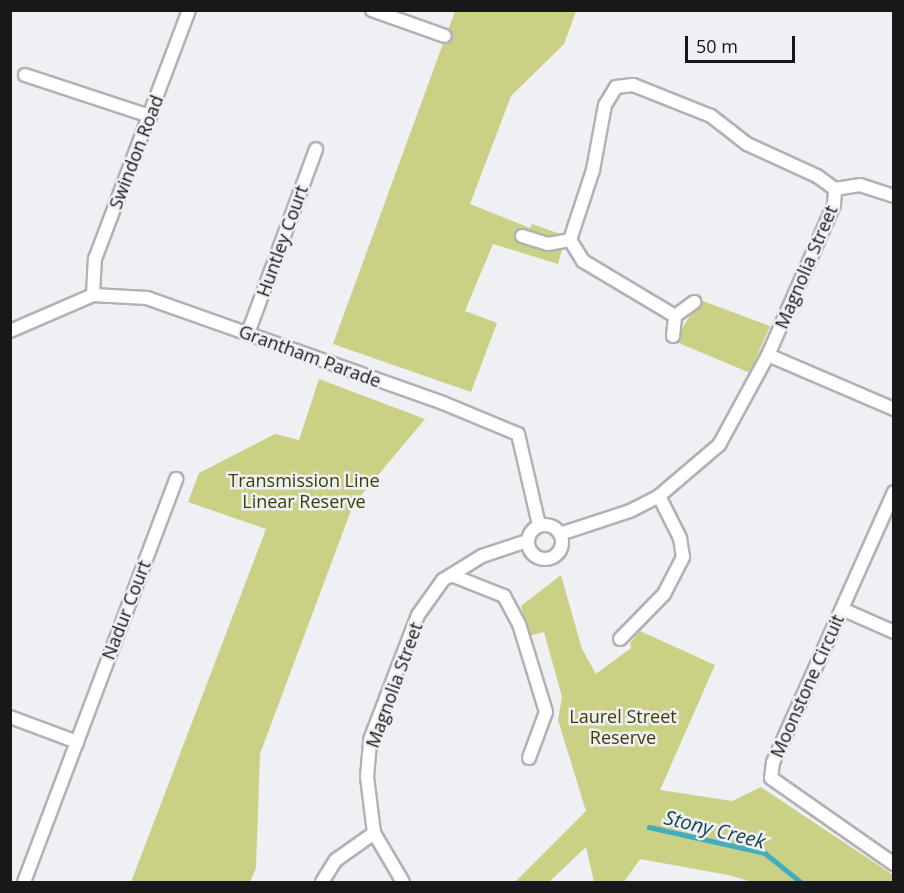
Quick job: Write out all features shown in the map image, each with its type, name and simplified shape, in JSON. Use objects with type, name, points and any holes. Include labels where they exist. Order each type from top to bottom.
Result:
[{"type":"street","name":"Swindon Road","points":[[93,295],[95,259],[189,10]]},
{"type":"street","points":[[372,10],[445,36]]},
{"type":"street","points":[[25,75],[150,116]]},
{"type":"street","name":"Magnolia Street","points":[[560,534],[630,511],[659,496],[719,445],[768,354],[834,205],[835,189],[817,176],[747,144],[701,112],[633,85],[616,87],[605,105],[593,170],[570,240]]},
{"type":"street","name":"Huntley Court","points":[[248,333],[316,149]]},
{"type":"street","points":[[835,189],[860,185],[894,196]]},
{"type":"street","points":[[522,236],[548,244],[570,240],[583,261],[675,316]]},
{"type":"street","name":"Grantham Parade","points":[[10,331],[93,295],[147,298],[248,333],[518,434],[539,525]]},
{"type":"street","points":[[673,336],[675,316],[694,302]]},
{"type":"street","points":[[768,354],[891,411]]},
{"type":"street","name":"Nadur Court","points":[[24,882],[176,479]]},
{"type":"street","name":"Moonstone Circuit","points":[[894,492],[772,762],[771,778],[894,864]]},
{"type":"street","points":[[620,639],[664,594],[683,557],[680,538],[659,496]]},
{"type":"street","points":[[539,525],[551,526],[560,534],[559,551],[549,558],[533,554],[527,541],[532,530],[539,525]]},
{"type":"street","name":"Magnolia Street","points":[[403,882],[374,832],[367,777],[370,740],[418,615],[443,580],[482,556],[527,541]]},
{"type":"street","points":[[451,575],[504,596],[519,624],[546,712],[529,758]]},
{"type":"street","points":[[842,609],[894,632]]},
{"type":"street","points":[[10,717],[76,742]]},
{"type":"street","points":[[322,882],[336,860],[374,832]]},
{"type":"green space","points":[[455,11],[576,11],[564,44],[511,96],[470,204],[530,228],[532,224],[566,236],[558,264],[493,244],[465,311],[497,323],[471,392],[333,344]]},
{"type":"green space","points":[[700,300],[770,326],[750,373],[674,341]]},
{"type":"green space","name":"Transmission Line Linear Reserve","points":[[319,379],[425,419],[353,505],[260,754],[256,868],[250,882],[131,882],[266,529],[188,502],[199,473],[275,434],[299,440]]},
{"type":"green space","name":"Laurel Street Reserve","points":[[561,575],[582,649],[596,674],[631,648],[630,643],[640,631],[715,665],[660,790],[732,801],[761,787],[893,875],[893,882],[752,882],[728,875],[640,859],[624,882],[594,882],[586,847],[549,882],[515,882],[586,811],[558,720],[562,697],[544,632],[529,636],[521,606]]},
{"type":"waterway","name":"Stony Creek","points":[[649,827],[765,853],[801,882]]}]
